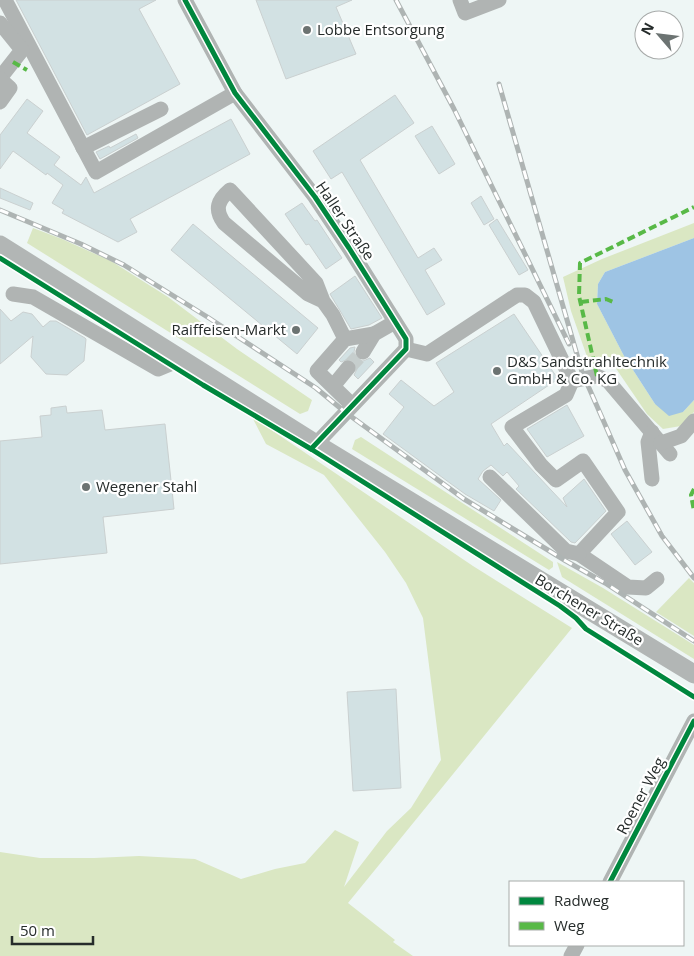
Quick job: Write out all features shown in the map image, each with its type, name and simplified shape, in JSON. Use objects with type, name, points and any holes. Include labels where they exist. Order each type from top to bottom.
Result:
[{"type":"main road","name":"Borchener Straße","points":[[0,245],[316,444],[694,674]]},
{"type":"street","points":[[5,0],[96,172],[235,93]]},
{"type":"street","name":"Haller Straße","points":[[186,0],[235,93],[315,198],[349,248],[406,339],[406,349]]},
{"type":"street","points":[[460,0],[464,13],[499,0]]},
{"type":"street","points":[[0,23],[22,50],[0,79],[10,88],[0,102]]},
{"type":"street","points":[[83,148],[161,109]]},
{"type":"street","points":[[323,301],[308,294],[224,223],[218,215],[218,207],[223,196],[230,190],[316,283],[323,301],[333,315],[345,339]]},
{"type":"street","points":[[12,294],[33,298],[158,369],[170,364],[176,355]]},
{"type":"street","points":[[316,444],[406,349],[427,354],[517,296],[525,295],[534,302],[572,381]]},
{"type":"street","points":[[352,405],[334,385],[317,371],[345,339],[374,334],[395,322]]},
{"type":"street","points":[[363,352],[374,334]]},
{"type":"street","points":[[334,385],[348,368]]},
{"type":"street","points":[[572,381],[597,376],[608,380],[661,443]]},
{"type":"street","points":[[572,381],[566,394],[512,427],[541,465],[556,480],[583,461],[618,512],[579,554]]},
{"type":"street","points":[[652,479],[648,442],[661,443],[681,436],[694,421]]},
{"type":"street","points":[[490,477],[566,551],[579,554],[628,587],[646,588],[657,579]]},
{"type":"street","name":"Roener Weg","points":[[611,881],[694,721]]},
{"type":"green space","points":[[694,223],[694,238],[605,272],[598,284],[597,304],[624,356],[655,404],[683,412],[694,400],[694,412],[681,426],[663,429],[647,414],[615,367],[591,368],[571,311],[563,277],[602,259]]},
{"type":"green space","points":[[33,228],[111,261],[168,297],[237,349],[312,400],[308,411],[300,414],[27,243]]},
{"type":"green space","points":[[252,417],[473,566],[572,628],[348,903],[395,940],[393,942],[413,956],[0,956],[0,852],[40,858],[139,856],[195,859],[241,879],[305,863],[335,830],[359,842],[344,887],[387,831],[411,808],[441,760],[423,618],[406,583],[385,552],[324,475],[266,444]]},
{"type":"green space","points":[[361,437],[553,562],[553,567],[549,570],[352,449],[355,440]]},
{"type":"green space","points":[[557,562],[603,588],[694,645],[694,659],[562,577]]},
{"type":"green space","points":[[689,578],[694,583],[694,636],[656,612]]},
{"type":"water","points":[[694,238],[694,400],[683,412],[669,416],[655,404],[624,356],[597,304],[598,284],[605,272]]},
{"type":"building","points":[[16,0],[156,0],[139,9],[180,84],[87,135]]},
{"type":"building","name":"Lobbe Entsorgung","points":[[256,0],[352,0],[336,7],[356,54],[286,79]]},
{"type":"building","points":[[395,95],[414,123],[360,160],[418,258],[434,248],[442,260],[425,270],[445,304],[427,315],[342,172],[331,179],[313,151]]},
{"type":"building","points":[[27,99],[43,111],[27,133],[60,157],[54,165],[81,185],[86,177],[94,193],[231,119],[250,154],[130,219],[137,232],[118,242],[62,213],[64,210],[52,203],[63,185],[13,151],[0,169],[0,135]]},
{"type":"building","points":[[432,126],[455,164],[439,174],[415,136]]},
{"type":"building","points":[[136,134],[138,138],[100,159],[96,152],[109,146],[110,148]]},
{"type":"building","points":[[0,188],[33,203],[30,210],[0,198]]},
{"type":"building","points":[[481,196],[494,219],[484,225],[471,203]]},
{"type":"building","points":[[302,203],[315,221],[317,220],[342,258],[326,269],[309,244],[306,245],[285,214]]},
{"type":"building","points":[[497,219],[528,270],[519,275],[489,225]]},
{"type":"building","points":[[193,224],[318,328],[297,354],[171,250]]},
{"type":"building","points":[[355,276],[382,318],[369,325],[351,329],[330,294]]},
{"type":"building","points":[[0,309],[11,321],[23,312],[32,314],[43,327],[50,321],[56,321],[85,338],[84,361],[67,375],[46,374],[31,357],[33,336],[0,364]]},
{"type":"building","points":[[514,314],[558,379],[491,424],[504,446],[507,443],[567,507],[563,498],[584,479],[606,511],[575,543],[571,542],[516,489],[519,486],[507,472],[503,476],[491,465],[483,471],[478,479],[501,500],[494,511],[465,494],[383,434],[404,407],[389,394],[401,380],[434,406],[454,392],[436,363]]},
{"type":"building","points":[[355,347],[354,352],[358,360],[363,361],[370,358],[374,362],[358,379],[354,375],[357,369],[354,361],[349,359],[341,362],[339,360],[350,348]]},
{"type":"building","points":[[567,405],[584,436],[547,457],[527,429]]},
{"type":"building","name":"Wegener Stahl","points":[[66,406],[67,413],[102,410],[105,430],[165,424],[174,509],[103,517],[107,553],[0,564],[0,441],[42,437],[40,416],[51,415],[51,408]]},
{"type":"building","points":[[627,521],[652,552],[635,565],[611,534]]},
{"type":"building","points":[[396,689],[401,788],[353,791],[347,692]]},
{"type":"tunnel","points":[[348,368],[363,352]]},
{"type":"railway","points":[[396,0],[454,109],[569,344]]},
{"type":"railway","points":[[499,84],[582,372],[625,470],[662,536],[694,578]]},
{"type":"railway","points":[[0,210],[81,244],[124,265],[316,388],[345,412],[464,499],[605,583],[694,641]]},
{"type":"marked path","points":[[13,62],[27,70]]},
{"type":"marked path","points":[[597,376],[579,296],[580,263],[694,207]]},
{"type":"marked path","points":[[581,302],[606,299],[616,303]]},
{"type":"marked path","points":[[694,489],[691,495],[694,511]]},
{"type":"cycle path","points":[[185,0],[235,93],[315,197],[406,339],[406,349],[311,449]]},
{"type":"cycle path","points":[[0,258],[203,385],[311,449],[560,606],[576,618],[586,629],[694,697]]},
{"type":"cycle path","points":[[611,881],[694,721]]},
{"type":"place","name":"Lobbe Entsorgung","points":[[307,30]]},
{"type":"place","name":"Raiffeisen-Markt","points":[[296,330]]},
{"type":"place","name":"D&S Sandstrahltechnik GmbH & Co. KG","points":[[497,371]]},
{"type":"place","name":"Wegener Stahl","points":[[86,487]]}]
